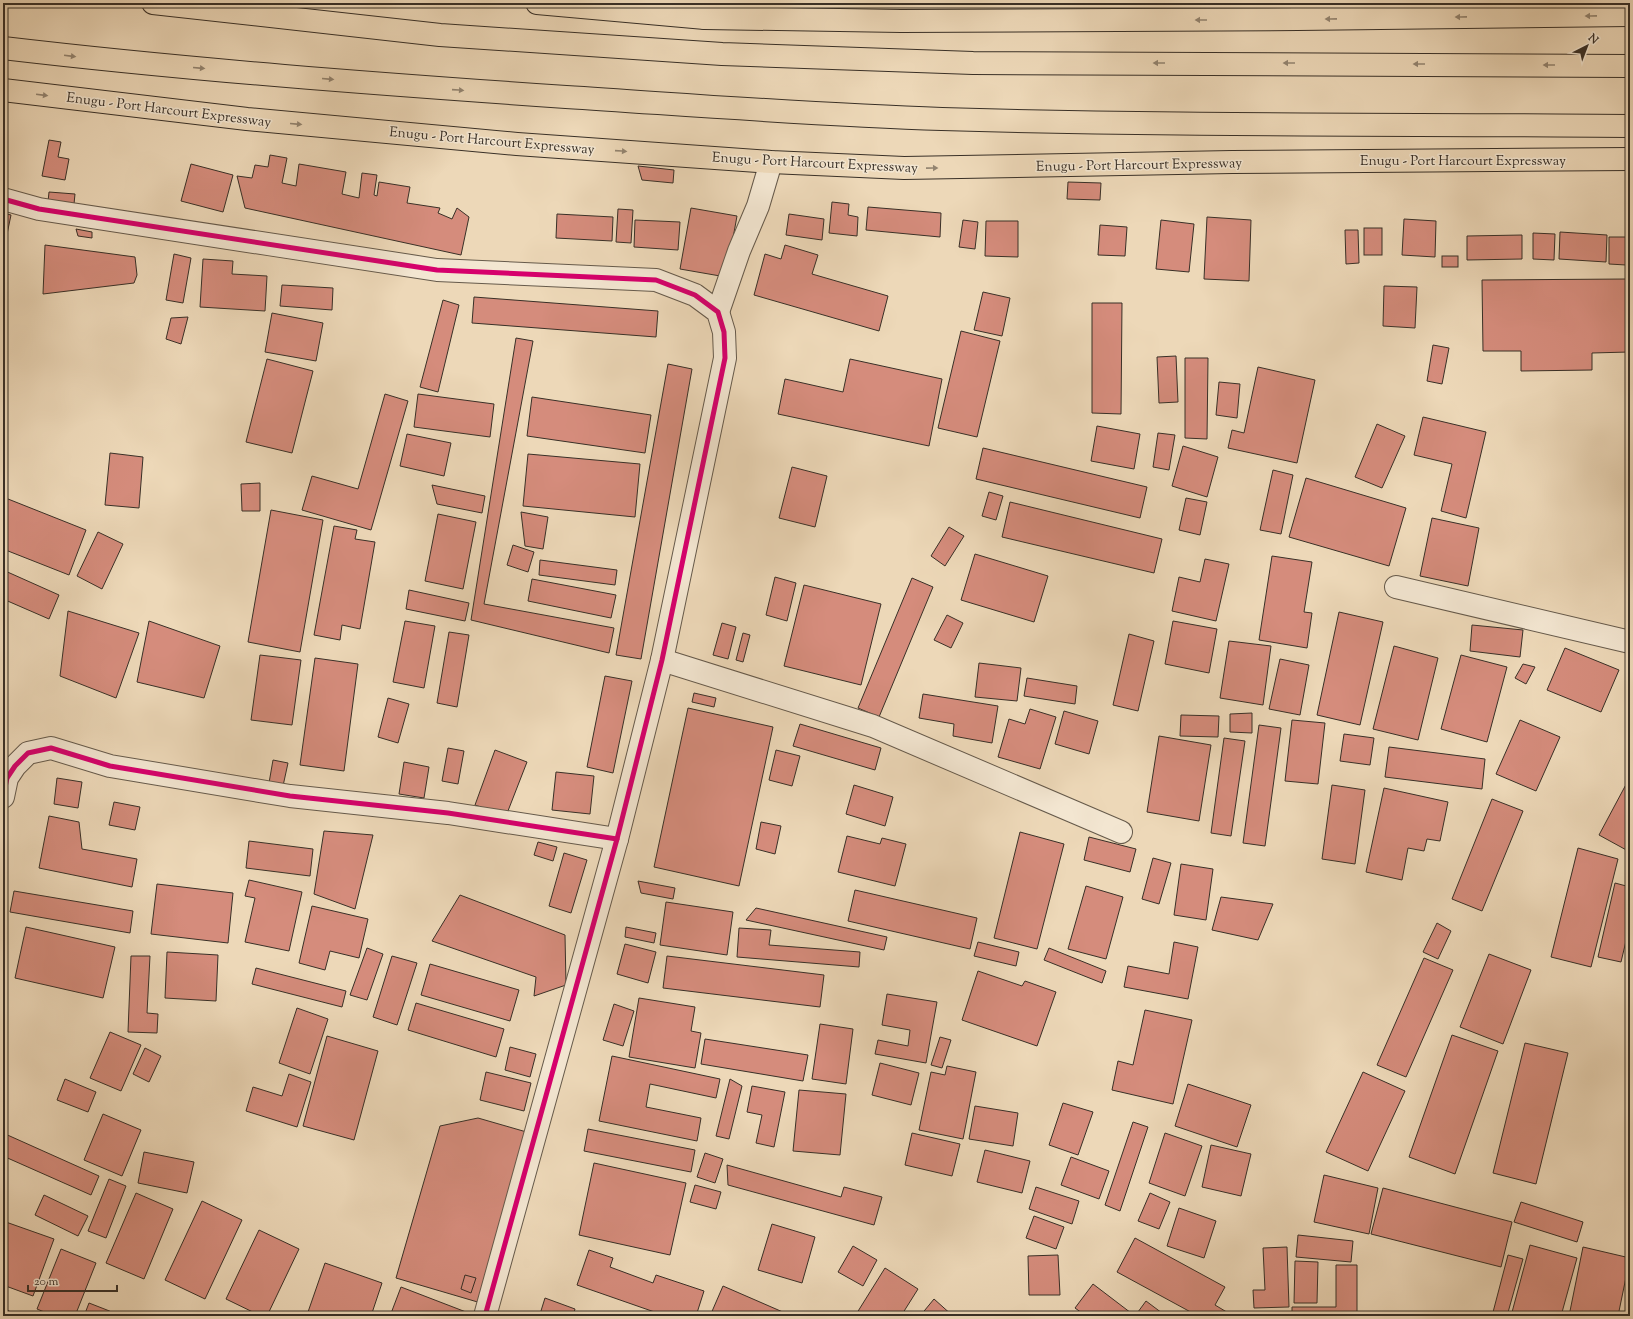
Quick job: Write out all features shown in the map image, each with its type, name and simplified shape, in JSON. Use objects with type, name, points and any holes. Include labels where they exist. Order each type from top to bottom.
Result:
[{"type":"main road","points":[[153,3],[440,34],[722,54],[973,63],[1630,66]]},
{"type":"main road","points":[[537,3],[708,10],[901,21],[1298,11],[1630,15]]},
{"type":"main road","points":[[3,48],[118,62],[438,88],[713,107],[940,119],[1188,123],[1630,126]]},
{"type":"main road","name":"Enugu - Port Harcourt Expressway","points":[[3,90],[247,119],[517,144],[771,162],[904,168],[1224,162],[1630,159]]},
{"type":"street","points":[[485,1316],[617,839],[662,660],[725,358],[724,332],[718,312],[738,251],[758,206],[771,162]]},
{"type":"street","points":[[3,199],[39,209],[437,270],[656,280],[695,294],[718,312]]},
{"type":"street","points":[[1396,587],[1630,642]]},
{"type":"street","points":[[662,660],[873,726],[1121,832]]},
{"type":"street","points":[[3,798],[7,778],[15,766],[28,754],[50,748],[110,766],[290,796],[448,813],[617,839]]},
{"type":"building","points":[[49,140],[61,142],[58,157],[69,159],[65,180],[42,176]]},
{"type":"building","points":[[270,155],[287,158],[282,183],[296,186],[299,164],[346,172],[342,194],[359,198],[362,173],[377,175],[374,195],[377,196],[379,182],[410,187],[407,203],[440,208],[438,213],[452,219],[457,208],[469,217],[461,255],[245,208],[237,176],[252,178],[255,165],[268,167]]},
{"type":"building","points":[[191,164],[233,175],[223,212],[181,201]]},
{"type":"building","points":[[638,166],[674,170],[673,183],[642,180]]},
{"type":"building","points":[[1068,182],[1101,183],[1100,200],[1067,199]]},
{"type":"building","points":[[49,192],[75,194],[74,204],[48,202]]},
{"type":"building","points":[[832,202],[849,204],[848,215],[858,217],[857,236],[829,233]]},
{"type":"building","points":[[868,207],[941,213],[940,237],[866,230]]},
{"type":"building","points":[[691,208],[737,216],[726,277],[680,269]]},
{"type":"building","points":[[618,209],[633,210],[631,243],[616,242]]},
{"type":"building","points":[[3,213],[11,215],[6,239],[3,238]]},
{"type":"building","points":[[557,214],[613,217],[612,241],[556,238]]},
{"type":"building","points":[[789,214],[824,219],[822,240],[786,235]]},
{"type":"building","points":[[1207,217],[1251,220],[1249,281],[1204,279]]},
{"type":"building","points":[[1404,219],[1436,221],[1435,257],[1402,255]]},
{"type":"building","points":[[635,220],[680,222],[678,250],[634,247]]},
{"type":"building","points":[[963,220],[978,222],[975,249],[959,247]]},
{"type":"building","points":[[1161,220],[1194,224],[1189,272],[1156,269]]},
{"type":"building","points":[[986,221],[1018,221],[1018,257],[985,256]]},
{"type":"building","points":[[1100,225],[1127,227],[1125,256],[1098,255]]},
{"type":"building","points":[[1364,228],[1382,228],[1382,255],[1364,255]]},
{"type":"building","points":[[76,229],[92,232],[92,238],[78,236]]},
{"type":"building","points":[[1345,230],[1358,230],[1359,263],[1346,264]]},
{"type":"building","points":[[1560,232],[1607,235],[1606,262],[1559,259]]},
{"type":"building","points":[[1533,233],[1555,234],[1554,260],[1533,259]]},
{"type":"building","points":[[1522,235],[1522,259],[1467,260],[1467,236]]},
{"type":"building","points":[[1609,237],[1627,237],[1626,265],[1609,264]]},
{"type":"building","points":[[1628,238],[1630,238],[1630,272],[1628,272]]},
{"type":"building","points":[[45,245],[135,257],[137,275],[134,283],[43,294]]},
{"type":"building","points":[[785,245],[818,255],[812,274],[888,296],[879,331],[754,295],[765,254],[781,259]]},
{"type":"building","points":[[174,254],[191,258],[183,303],[166,300]]},
{"type":"building","points":[[1442,256],[1458,256],[1458,267],[1442,267]]},
{"type":"building","points":[[203,259],[233,261],[232,274],[267,276],[265,311],[200,307]]},
{"type":"building","points":[[1627,279],[1629,352],[1592,353],[1592,370],[1521,371],[1521,351],[1483,351],[1482,280]]},
{"type":"building","points":[[282,285],[333,288],[332,310],[280,306]]},
{"type":"building","points":[[1384,286],[1417,287],[1415,328],[1383,326]]},
{"type":"building","points":[[983,292],[1010,298],[1002,336],[974,330]]},
{"type":"building","points":[[474,297],[658,311],[656,337],[472,323]]},
{"type":"building","points":[[443,300],[459,305],[438,392],[420,387]]},
{"type":"building","points":[[1092,303],[1122,303],[1121,414],[1092,413]]},
{"type":"building","points":[[272,313],[323,323],[316,361],[265,352]]},
{"type":"building","points":[[188,317],[181,344],[166,339],[171,318]]},
{"type":"building","points":[[961,331],[1000,341],[977,437],[938,428]]},
{"type":"building","points":[[516,338],[533,341],[484,604],[614,628],[609,653],[471,620]]},
{"type":"building","points":[[1433,345],[1449,348],[1442,384],[1427,381]]},
{"type":"building","points":[[1176,356],[1178,402],[1159,403],[1157,357]]},
{"type":"building","points":[[1185,358],[1208,358],[1207,439],[1185,438]]},
{"type":"building","points":[[267,359],[313,371],[292,453],[246,442]]},
{"type":"building","points":[[850,359],[942,379],[929,446],[778,414],[785,379],[843,392]]},
{"type":"building","points":[[668,364],[692,369],[641,659],[616,655]]},
{"type":"building","points":[[1258,367],[1315,380],[1297,463],[1228,448],[1232,430],[1244,433]]},
{"type":"building","points":[[1219,382],[1240,384],[1237,418],[1216,415]]},
{"type":"building","points":[[385,394],[408,401],[371,530],[302,510],[312,476],[358,489]]},
{"type":"building","points":[[418,394],[494,404],[490,437],[414,427]]},
{"type":"building","points":[[532,397],[651,415],[645,453],[527,436]]},
{"type":"building","points":[[1423,417],[1486,432],[1466,518],[1441,511],[1452,464],[1414,455]]},
{"type":"building","points":[[1377,424],[1405,436],[1382,488],[1355,477]]},
{"type":"building","points":[[1097,426],[1140,434],[1134,469],[1091,461]]},
{"type":"building","points":[[1158,433],[1175,435],[1169,470],[1153,467]]},
{"type":"building","points":[[407,434],[451,443],[444,476],[400,466]]},
{"type":"building","points":[[1183,446],[1218,457],[1207,497],[1172,486]]},
{"type":"building","points":[[983,448],[1147,487],[1140,518],[976,479]]},
{"type":"building","points":[[110,453],[143,457],[139,508],[105,505]]},
{"type":"building","points":[[528,454],[640,464],[635,517],[523,506]]},
{"type":"building","points":[[792,467],[827,476],[815,527],[779,518]]},
{"type":"building","points":[[1273,470],[1293,475],[1281,534],[1260,530]]},
{"type":"building","points":[[1306,478],[1406,508],[1389,566],[1289,537]]},
{"type":"building","points":[[260,483],[260,511],[242,511],[241,484]]},
{"type":"building","points":[[432,485],[485,496],[482,513],[437,504]]},
{"type":"building","points":[[989,492],[1003,496],[996,520],[982,516]]},
{"type":"building","points":[[3,497],[86,530],[69,575],[3,549]]},
{"type":"building","points":[[1186,498],[1207,502],[1200,535],[1179,530]]},
{"type":"building","points":[[1010,502],[1162,539],[1154,573],[1002,537]]},
{"type":"building","points":[[271,510],[323,520],[300,652],[248,642]]},
{"type":"building","points":[[521,512],[548,517],[543,549],[525,546]]},
{"type":"building","points":[[438,514],[476,522],[463,589],[425,581]]},
{"type":"building","points":[[1432,518],[1479,528],[1468,586],[1420,576]]},
{"type":"building","points":[[334,526],[357,530],[355,539],[375,542],[360,629],[342,625],[340,640],[314,635]]},
{"type":"building","points":[[949,527],[964,536],[945,566],[931,556]]},
{"type":"building","points":[[98,532],[123,544],[102,589],[77,576]]},
{"type":"building","points":[[513,545],[534,552],[528,572],[507,565]]},
{"type":"building","points":[[975,554],[1048,576],[1034,622],[961,600]]},
{"type":"building","points":[[1272,556],[1312,562],[1304,612],[1312,613],[1307,648],[1259,640]]},
{"type":"building","points":[[1205,559],[1229,564],[1216,621],[1172,611],[1179,577],[1200,582]]},
{"type":"building","points":[[540,560],[617,570],[615,585],[539,575]]},
{"type":"building","points":[[3,570],[59,595],[49,619],[3,599]]},
{"type":"building","points":[[775,577],[796,583],[787,621],[766,615]]},
{"type":"building","points":[[912,578],[933,587],[879,717],[858,708]]},
{"type":"building","points":[[532,579],[616,595],[611,618],[528,601]]},
{"type":"building","points":[[804,585],[881,604],[861,685],[784,666]]},
{"type":"building","points":[[409,590],[469,603],[465,621],[406,609]]},
{"type":"building","points":[[68,611],[139,633],[116,698],[60,676]]},
{"type":"building","points":[[1339,612],[1383,622],[1360,725],[1317,715]]},
{"type":"building","points":[[947,615],[963,623],[951,648],[934,640]]},
{"type":"building","points":[[149,621],[220,646],[204,698],[137,682]]},
{"type":"building","points":[[405,621],[435,626],[424,688],[393,682]]},
{"type":"building","points":[[1173,621],[1217,629],[1209,673],[1165,664]]},
{"type":"building","points":[[722,623],[736,627],[728,659],[713,655]]},
{"type":"building","points":[[1472,625],[1523,630],[1520,657],[1470,651]]},
{"type":"building","points":[[449,632],[469,635],[457,707],[437,703]]},
{"type":"building","points":[[743,633],[750,635],[743,662],[736,660]]},
{"type":"building","points":[[1129,634],[1154,641],[1138,711],[1113,705]]},
{"type":"building","points":[[1229,641],[1271,646],[1263,705],[1220,698]]},
{"type":"building","points":[[1394,646],[1438,658],[1418,740],[1373,729]]},
{"type":"building","points":[[1565,648],[1619,670],[1601,712],[1547,690]]},
{"type":"building","points":[[260,655],[301,660],[292,725],[251,720]]},
{"type":"building","points":[[1461,655],[1507,667],[1487,742],[1441,729]]},
{"type":"building","points":[[315,658],[358,664],[344,771],[300,765]]},
{"type":"building","points":[[1280,659],[1309,665],[1300,715],[1269,709]]},
{"type":"building","points":[[979,663],[1021,668],[1017,701],[975,697]]},
{"type":"building","points":[[1523,664],[1535,667],[1526,684],[1515,678]]},
{"type":"building","points":[[605,676],[632,681],[613,773],[587,767]]},
{"type":"building","points":[[1027,678],[1077,686],[1075,704],[1024,696]]},
{"type":"building","points":[[694,693],[716,698],[714,707],[692,702]]},
{"type":"building","points":[[923,694],[998,706],[992,743],[953,736],[954,724],[919,718]]},
{"type":"building","points":[[388,698],[409,704],[398,743],[378,737]]},
{"type":"building","points":[[688,708],[773,727],[739,886],[654,867]]},
{"type":"building","points":[[1030,709],[1056,717],[1040,769],[998,757],[1009,719],[1025,724]]},
{"type":"building","points":[[1064,711],[1098,721],[1089,754],[1055,744]]},
{"type":"building","points":[[1252,713],[1252,733],[1230,732],[1230,714]]},
{"type":"building","points":[[1181,715],[1219,716],[1218,737],[1180,736]]},
{"type":"building","points":[[1292,720],[1325,723],[1318,784],[1285,781]]},
{"type":"building","points":[[1520,720],[1560,737],[1536,791],[1496,774]]},
{"type":"building","points":[[800,724],[881,748],[875,770],[793,746]]},
{"type":"building","points":[[1259,725],[1281,728],[1265,846],[1243,843]]},
{"type":"building","points":[[1344,734],[1374,738],[1370,765],[1340,761]]},
{"type":"building","points":[[1159,736],[1211,745],[1199,821],[1147,812]]},
{"type":"building","points":[[1224,738],[1245,741],[1231,836],[1211,833]]},
{"type":"building","points":[[1389,747],[1485,759],[1482,789],[1385,777]]},
{"type":"building","points":[[448,748],[464,751],[458,784],[442,781]]},
{"type":"building","points":[[495,750],[527,762],[506,816],[475,805]]},
{"type":"building","points":[[776,750],[800,756],[792,786],[769,780]]},
{"type":"building","points":[[273,760],[288,763],[283,786],[269,783]]},
{"type":"building","points":[[404,762],[429,767],[424,798],[399,794]]},
{"type":"building","points":[[556,772],[594,776],[590,814],[552,810]]},
{"type":"building","points":[[1630,777],[1630,852],[1599,835]]},
{"type":"building","points":[[57,778],[82,782],[78,808],[54,804]]},
{"type":"building","points":[[854,785],[893,797],[885,826],[846,814]]},
{"type":"building","points":[[1332,785],[1365,790],[1355,864],[1322,859]]},
{"type":"building","points":[[1384,788],[1448,802],[1440,841],[1427,839],[1424,851],[1408,848],[1402,880],[1366,872]]},
{"type":"building","points":[[1492,799],[1523,811],[1482,911],[1452,899]]},
{"type":"building","points":[[114,802],[140,807],[135,830],[109,825]]},
{"type":"building","points":[[49,816],[79,822],[82,849],[137,859],[132,887],[39,868]]},
{"type":"building","points":[[761,822],[781,826],[775,854],[756,849]]},
{"type":"building","points":[[324,831],[373,835],[355,909],[314,894]]},
{"type":"building","points":[[1020,832],[1064,844],[1037,949],[994,938]]},
{"type":"building","points":[[847,836],[880,844],[882,838],[906,844],[895,886],[838,872]]},
{"type":"building","points":[[1089,837],[1136,849],[1130,872],[1084,860]]},
{"type":"building","points":[[249,841],[313,849],[310,876],[246,868]]},
{"type":"building","points":[[538,842],[557,847],[553,861],[534,855]]},
{"type":"building","points":[[1578,848],[1618,859],[1591,967],[1551,957]]},
{"type":"building","points":[[564,853],[587,860],[571,913],[549,906]]},
{"type":"building","points":[[1153,858],[1171,863],[1159,904],[1142,899]]},
{"type":"building","points":[[1181,864],[1213,869],[1206,920],[1174,915]]},
{"type":"building","points":[[249,880],[302,892],[289,951],[245,942],[255,898],[245,896]]},
{"type":"building","points":[[638,881],[675,888],[673,899],[641,893]]},
{"type":"building","points":[[1615,883],[1630,887],[1630,924],[1621,962],[1598,957]]},
{"type":"building","points":[[157,884],[233,893],[228,943],[151,934]]},
{"type":"building","points":[[1086,886],[1123,897],[1106,959],[1068,949]]},
{"type":"building","points":[[855,890],[977,918],[970,949],[848,921]]},
{"type":"building","points":[[14,891],[133,911],[130,933],[10,912]]},
{"type":"building","points":[[460,895],[565,935],[566,985],[534,996],[536,977],[432,941]]},
{"type":"building","points":[[1221,897],[1273,904],[1258,940],[1212,930]]},
{"type":"building","points":[[666,902],[733,912],[727,955],[660,945]]},
{"type":"building","points":[[312,906],[368,919],[359,958],[330,951],[325,970],[299,963]]},
{"type":"building","points":[[756,908],[887,937],[884,950],[746,920]]},
{"type":"building","points":[[1437,923],[1451,931],[1438,959],[1423,952]]},
{"type":"building","points":[[26,927],[115,947],[103,998],[15,978]]},
{"type":"building","points":[[626,927],[656,933],[654,943],[625,937]]},
{"type":"building","points":[[739,928],[771,930],[769,945],[860,952],[859,967],[737,957]]},
{"type":"building","points":[[978,942],[1019,952],[1016,966],[974,956]]},
{"type":"building","points":[[1174,942],[1198,947],[1188,999],[1124,987],[1128,966],[1169,974]]},
{"type":"building","points":[[625,944],[656,952],[648,983],[617,974]]},
{"type":"building","points":[[367,948],[383,954],[367,1000],[350,995]]},
{"type":"building","points":[[1049,948],[1106,971],[1102,983],[1044,960]]},
{"type":"building","points":[[167,952],[218,955],[216,1001],[165,998]]},
{"type":"building","points":[[1489,954],[1531,970],[1503,1044],[1460,1027]]},
{"type":"building","points":[[131,956],[150,956],[147,1013],[158,1014],[157,1033],[128,1032]]},
{"type":"building","points":[[392,956],[417,963],[397,1025],[373,1017]]},
{"type":"building","points":[[667,956],[824,975],[820,1007],[663,988]]},
{"type":"building","points":[[1424,958],[1453,970],[1406,1077],[1377,1065]]},
{"type":"building","points":[[430,964],[519,990],[510,1021],[421,995]]},
{"type":"building","points":[[256,968],[346,991],[342,1007],[252,984]]},
{"type":"building","points":[[978,971],[1022,986],[1025,981],[1056,992],[1037,1046],[962,1020]]},
{"type":"building","points":[[887,994],[937,1002],[926,1063],[875,1054],[878,1040],[908,1046],[910,1030],[882,1025]]},
{"type":"building","points":[[639,998],[695,1007],[691,1031],[701,1033],[695,1068],[629,1057]]},
{"type":"building","points":[[416,1003],[504,1029],[496,1057],[408,1030]]},
{"type":"building","points":[[614,1004],[634,1011],[623,1046],[603,1040]]},
{"type":"building","points":[[297,1008],[328,1019],[310,1074],[279,1063]]},
{"type":"building","points":[[1145,1010],[1192,1020],[1173,1104],[1112,1090],[1118,1061],[1133,1065]]},
{"type":"building","points":[[820,1024],[853,1029],[846,1084],[812,1079]]},
{"type":"building","points":[[110,1032],[141,1045],[121,1091],[90,1078]]},
{"type":"building","points":[[1452,1035],[1498,1051],[1455,1174],[1409,1157]]},
{"type":"building","points":[[327,1036],[378,1051],[354,1140],[303,1126]]},
{"type":"building","points":[[940,1037],[951,1040],[942,1068],[931,1065]]},
{"type":"building","points":[[705,1039],[808,1055],[803,1081],[701,1064]]},
{"type":"building","points":[[1525,1043],[1568,1053],[1536,1184],[1493,1173]]},
{"type":"building","points":[[510,1047],[536,1054],[530,1077],[505,1070]]},
{"type":"building","points":[[145,1048],[161,1056],[149,1082],[133,1074]]},
{"type":"building","points":[[612,1056],[720,1079],[716,1098],[650,1084],[646,1107],[701,1118],[697,1141],[599,1121]]},
{"type":"building","points":[[880,1063],[919,1073],[911,1105],[872,1095]]},
{"type":"building","points":[[947,1066],[976,1072],[963,1139],[919,1130],[931,1072],[945,1075]]},
{"type":"building","points":[[486,1072],[531,1083],[524,1111],[480,1100]]},
{"type":"building","points":[[1363,1072],[1405,1091],[1368,1171],[1326,1152]]},
{"type":"building","points":[[289,1074],[311,1082],[297,1127],[246,1111],[253,1087],[282,1096]]},
{"type":"building","points":[[65,1079],[96,1092],[88,1112],[57,1100]]},
{"type":"building","points":[[730,1079],[742,1086],[729,1139],[716,1136]]},
{"type":"building","points":[[1188,1084],[1251,1105],[1237,1147],[1175,1126]]},
{"type":"building","points":[[752,1086],[785,1092],[774,1147],[756,1143],[762,1115],[747,1112]]},
{"type":"building","points":[[799,1090],[846,1094],[840,1155],[793,1151]]},
{"type":"building","points":[[1063,1103],[1093,1112],[1078,1155],[1049,1145]]},
{"type":"building","points":[[975,1106],[1018,1113],[1013,1146],[969,1139]]},
{"type":"building","points":[[103,1114],[141,1130],[122,1176],[84,1160]]},
{"type":"building","points":[[478,1118],[530,1133],[481,1303],[396,1278],[440,1126]]},
{"type":"building","points":[[1133,1122],[1148,1127],[1120,1211],[1105,1205]]},
{"type":"building","points":[[588,1129],[695,1150],[691,1172],[584,1151]]},
{"type":"building","points":[[3,1133],[99,1176],[91,1195],[3,1156]]},
{"type":"building","points":[[912,1133],[960,1144],[952,1176],[905,1165]]},
{"type":"building","points":[[1165,1133],[1202,1146],[1185,1196],[1149,1183]]},
{"type":"building","points":[[1211,1145],[1251,1154],[1241,1196],[1202,1187]]},
{"type":"building","points":[[985,1150],[1030,1161],[1022,1193],[977,1182]]},
{"type":"building","points":[[144,1152],[194,1162],[187,1193],[138,1183]]},
{"type":"building","points":[[705,1153],[723,1159],[715,1183],[697,1177]]},
{"type":"building","points":[[1071,1157],[1109,1171],[1099,1199],[1061,1185]]},
{"type":"building","points":[[594,1163],[686,1183],[670,1255],[579,1235]]},
{"type":"building","points":[[727,1165],[841,1197],[844,1187],[882,1197],[874,1225],[728,1185]]},
{"type":"building","points":[[1324,1175],[1378,1188],[1369,1234],[1314,1222]]},
{"type":"building","points":[[109,1179],[126,1186],[106,1238],[88,1231]]},
{"type":"building","points":[[695,1185],[721,1192],[716,1209],[690,1202]]},
{"type":"building","points":[[1036,1187],[1079,1201],[1072,1224],[1029,1209]]},
{"type":"building","points":[[1383,1188],[1512,1222],[1501,1267],[1371,1234]]},
{"type":"building","points":[[136,1193],[173,1209],[144,1279],[106,1263]]},
{"type":"building","points":[[1150,1193],[1170,1202],[1159,1229],[1138,1221]]},
{"type":"building","points":[[44,1195],[88,1216],[78,1236],[35,1215]]},
{"type":"building","points":[[202,1201],[242,1220],[205,1299],[165,1280]]},
{"type":"building","points":[[1521,1202],[1583,1222],[1577,1242],[1514,1222]]},
{"type":"building","points":[[1179,1208],[1216,1221],[1204,1258],[1167,1246]]},
{"type":"building","points":[[1034,1216],[1064,1227],[1056,1249],[1026,1238]]},
{"type":"building","points":[[3,1221],[54,1239],[33,1296],[3,1285]]},
{"type":"building","points":[[772,1224],[815,1237],[802,1283],[758,1270]]},
{"type":"building","points":[[259,1230],[299,1249],[267,1316],[261,1316],[226,1299]]},
{"type":"building","points":[[1298,1235],[1353,1241],[1351,1262],[1296,1257]]},
{"type":"building","points":[[1135,1238],[1225,1287],[1215,1305],[1230,1314],[1229,1316],[1198,1316],[1117,1272]]},
{"type":"building","points":[[1530,1245],[1577,1258],[1561,1316],[1511,1316]]},
{"type":"building","points":[[853,1246],[877,1260],[863,1286],[838,1272]]},
{"type":"building","points":[[1287,1247],[1289,1307],[1254,1308],[1253,1290],[1265,1290],[1263,1248]]},
{"type":"building","points":[[1583,1247],[1630,1258],[1618,1316],[1569,1316]]},
{"type":"building","points":[[61,1249],[96,1263],[75,1316],[54,1316],[37,1309]]},
{"type":"building","points":[[589,1250],[613,1258],[610,1267],[653,1283],[656,1275],[704,1291],[696,1316],[666,1316],[577,1285]]},
{"type":"building","points":[[1058,1255],[1060,1295],[1029,1295],[1028,1256]]},
{"type":"building","points":[[1508,1255],[1523,1259],[1507,1316],[1492,1316]]},
{"type":"building","points":[[1295,1261],[1318,1262],[1317,1303],[1294,1303]]},
{"type":"building","points":[[325,1263],[382,1283],[371,1316],[320,1316],[308,1312]]},
{"type":"building","points":[[1336,1265],[1357,1265],[1357,1316],[1292,1316],[1292,1307],[1336,1307]]},
{"type":"building","points":[[885,1268],[918,1289],[901,1316],[855,1316]]},
{"type":"building","points":[[465,1275],[476,1278],[471,1293],[461,1289]]},
{"type":"building","points":[[1093,1284],[1135,1316],[1086,1316],[1075,1308]]},
{"type":"building","points":[[723,1286],[792,1316],[710,1316]]},
{"type":"building","points":[[401,1287],[466,1312],[464,1316],[390,1316]]},
{"type":"building","points":[[545,1298],[575,1309],[573,1316],[546,1316],[540,1314]]},
{"type":"building","points":[[934,1299],[953,1316],[920,1316]]},
{"type":"building","points":[[1146,1301],[1166,1316],[1135,1316]]},
{"type":"building","points":[[89,1303],[107,1310],[121,1316],[84,1316]]},
{"type":"building","points":[[3,1307],[12,1313],[11,1316],[3,1316]]},
{"type":"building","points":[[1251,1312],[1289,1312],[1289,1316],[1251,1316]]},
{"type":"cycle path","points":[[3,199],[39,209],[437,270],[656,280],[695,295],[718,312],[724,332],[725,358],[662,660],[617,839],[485,1316]]},
{"type":"cycle path","points":[[3,797],[7,778],[15,766],[28,753],[51,748],[110,766],[290,796],[448,813],[617,839]]}]
